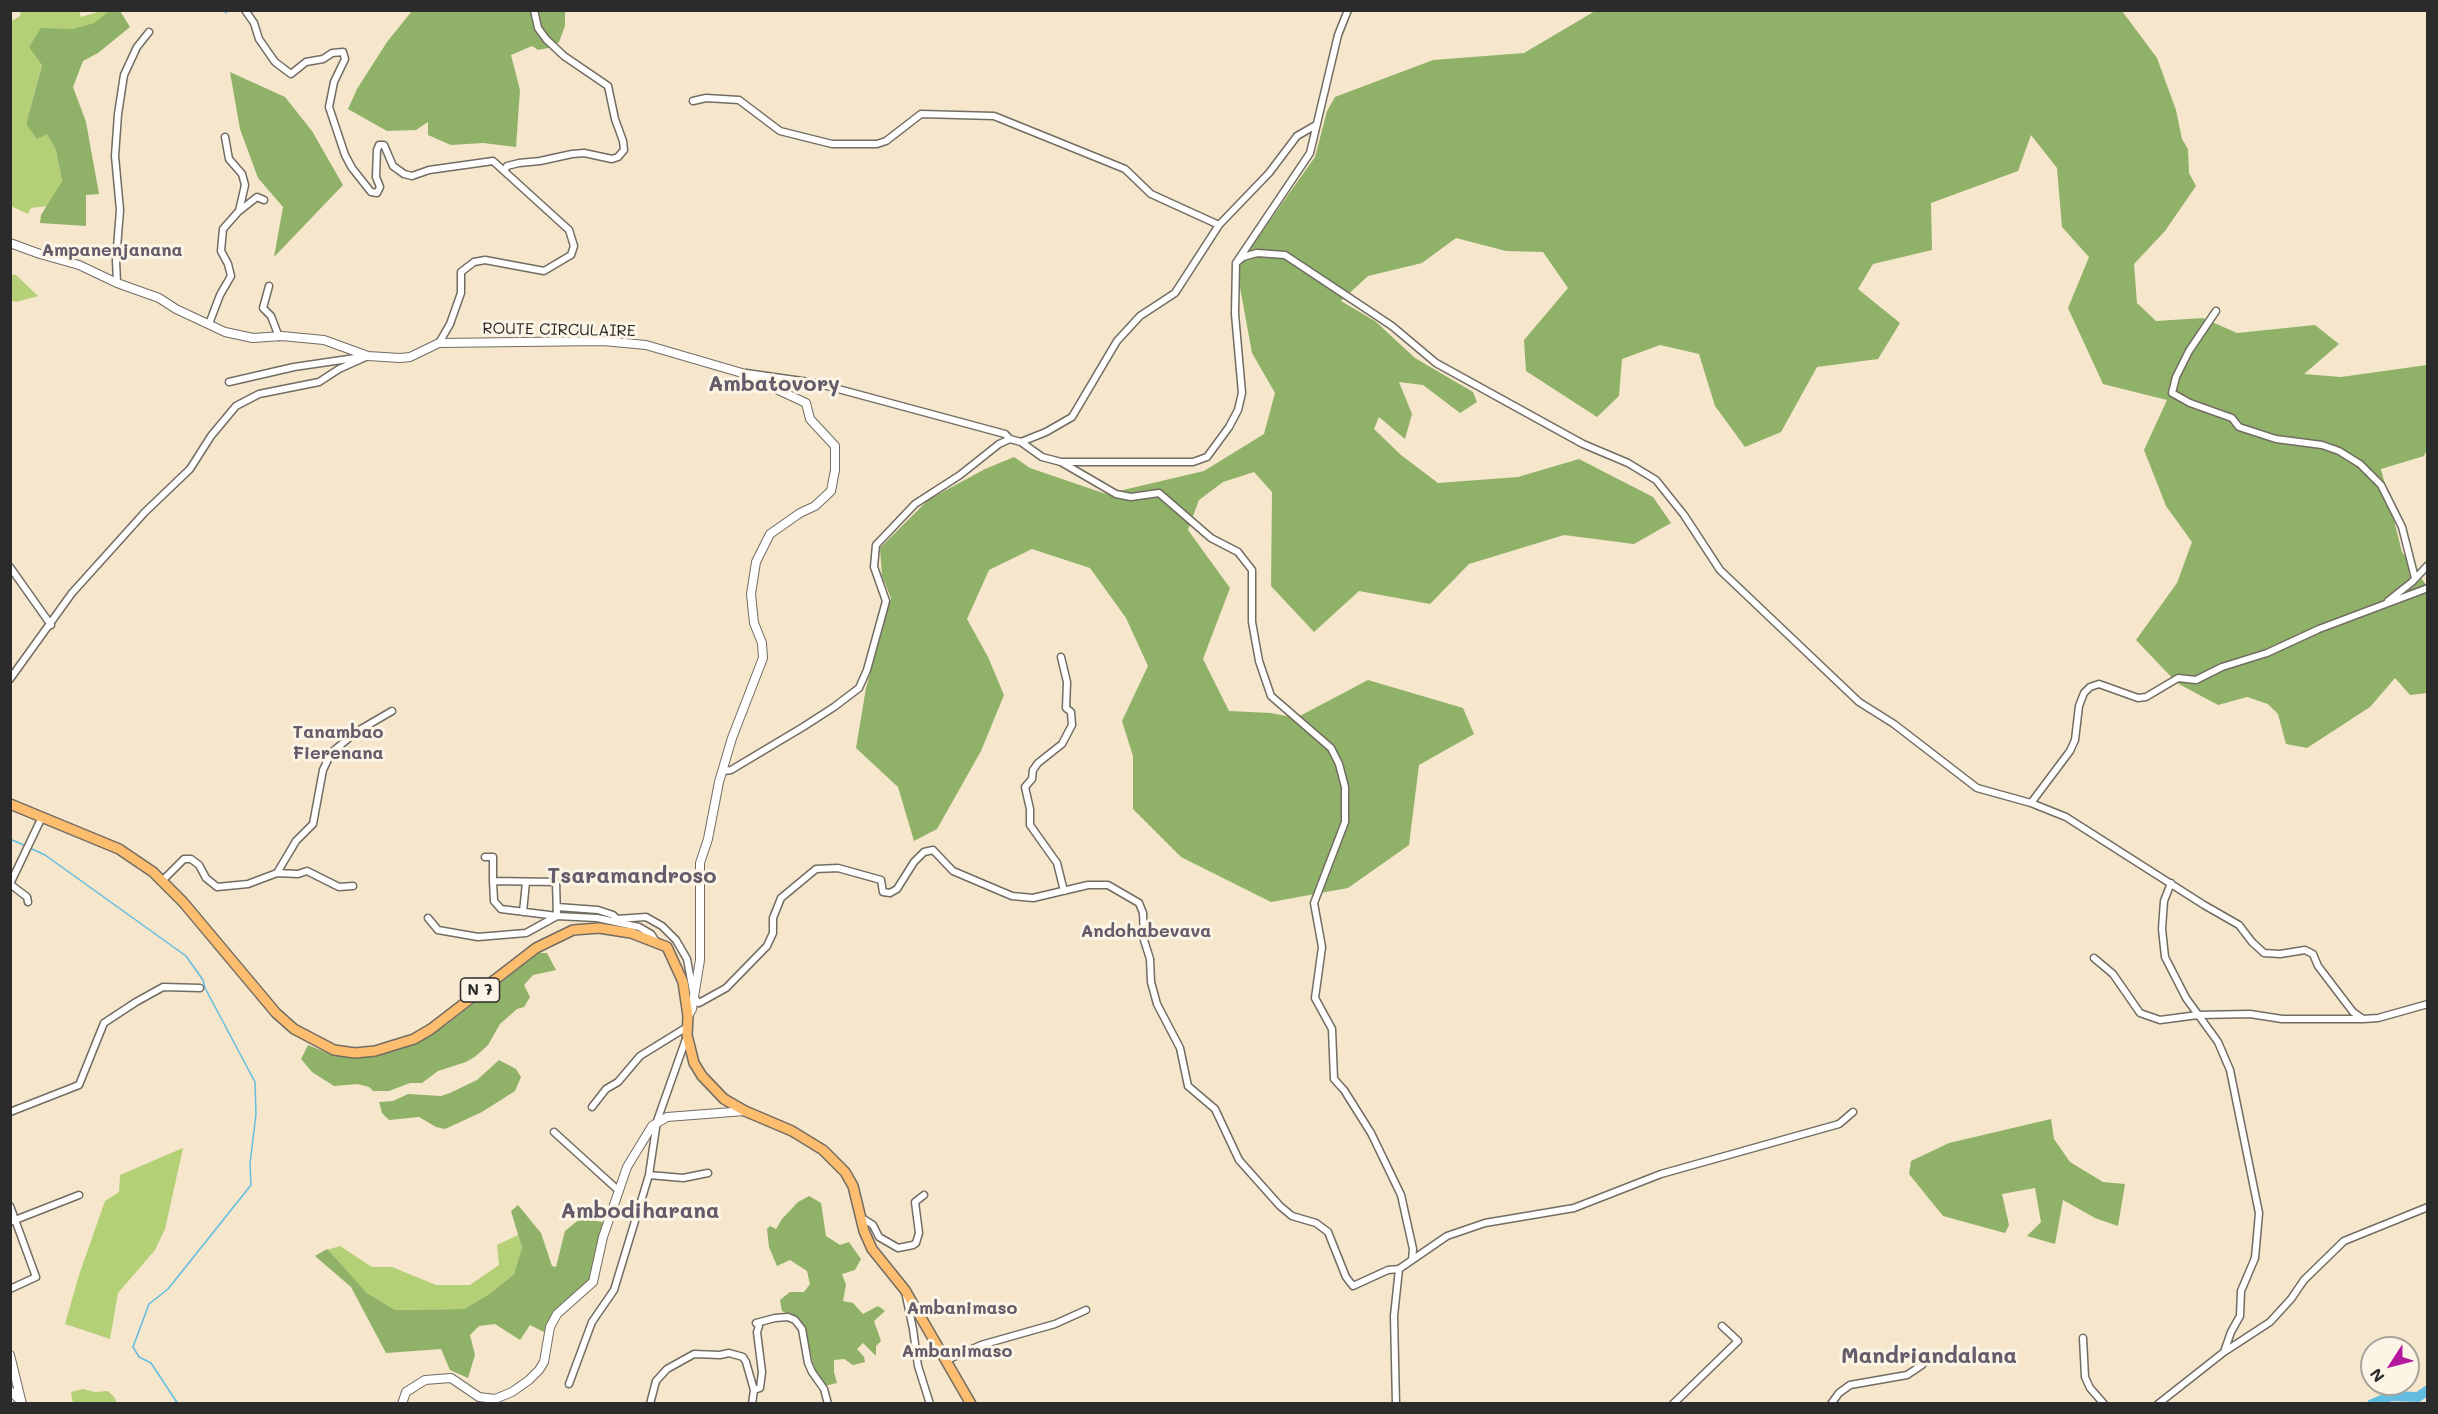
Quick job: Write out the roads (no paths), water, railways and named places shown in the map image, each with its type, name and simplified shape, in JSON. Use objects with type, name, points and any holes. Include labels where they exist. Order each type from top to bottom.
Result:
[{"type":"main road","name":"N 7","points":[[10,804],[119,849],[162,880],[283,1020],[314,1041],[334,1050],[355,1053],[375,1051],[414,1039],[431,1029],[519,960],[554,938],[573,930],[592,928],[617,931],[645,937],[667,947],[680,970],[690,997],[687,1031],[694,1063],[702,1076],[724,1099],[745,1111],[792,1131],[823,1150],[838,1163],[853,1186],[866,1237],[872,1249],[905,1290],[971,1404]]},
{"type":"street","points":[[245,10],[254,23],[259,39],[275,62],[291,74],[306,62],[323,59],[332,52],[343,52],[345,59],[334,82],[329,107],[351,168],[371,192],[377,193],[380,187],[376,177],[376,150],[381,144],[384,145],[393,166],[404,174],[412,176],[429,170],[493,161],[569,230],[574,246],[571,255],[544,272],[485,260],[474,262],[461,272],[461,293],[450,324],[439,343]]},
{"type":"street","points":[[504,171],[507,166],[572,154],[584,153],[612,159],[618,157],[624,150],[609,86],[564,56],[546,39],[538,28],[534,10]]},
{"type":"street","points":[[742,373],[816,383],[1005,434],[1042,457],[1061,462],[1193,462],[1207,457],[1238,410],[1242,393],[1234,314],[1236,263],[1310,153],[1338,35],[1348,10]]},
{"type":"street","points":[[117,283],[116,260],[120,210],[115,156],[120,100],[124,75],[136,47],[149,32]]},
{"type":"street","points":[[693,100],[706,98],[739,100],[780,131],[832,144],[877,144],[886,141],[921,114],[994,116],[1125,169],[1151,194],[1219,225]]},
{"type":"street","points":[[1020,442],[1046,432],[1072,417],[1117,341],[1140,316],[1175,293],[1219,225],[1269,173],[1297,136],[1316,125]]},
{"type":"street","points":[[225,137],[229,159],[242,174],[245,185],[238,212]]},
{"type":"street","points":[[209,324],[220,295],[231,276],[221,251],[223,229],[238,212],[257,198],[264,200]]},
{"type":"street","name":"ROUTE CIRCULAIRE","points":[[10,243],[40,255],[79,265],[117,283],[159,298],[225,332],[253,338],[324,340],[368,356],[410,357],[439,343],[614,342],[646,345],[742,373],[806,403],[810,419],[835,446],[831,491],[815,506],[800,513],[770,534],[756,562],[751,594],[754,623],[762,643],[763,658],[742,707],[724,771]]},
{"type":"street","points":[[1236,263],[1243,257],[1257,253],[1285,255],[1392,326],[1436,363],[1583,444],[1628,463],[1656,480],[1684,515],[1720,570],[1859,702],[1894,724],[1977,788],[2031,802],[2066,818],[2239,925],[2264,953],[2280,954],[2305,950],[2313,954],[2318,966],[2353,1012],[2363,1019]]},
{"type":"street","points":[[269,286],[263,308],[271,316],[279,337]]},
{"type":"street","points":[[2216,311],[2189,351],[2176,377],[2172,393],[2190,403],[2232,418],[2240,427],[2276,440],[2322,445],[2360,464],[2381,485],[2402,527],[2415,578]]},
{"type":"street","points":[[230,382],[294,367],[368,356]]},
{"type":"street","points":[[10,679],[72,593],[176,480],[190,469],[211,436],[236,406],[259,394],[319,382],[339,369],[368,356]]},
{"type":"street","points":[[690,997],[702,943],[699,920],[700,863],[708,839],[719,782],[724,771],[731,770],[803,727],[859,688],[867,670],[886,601],[874,567],[876,545],[915,504],[960,475],[999,444],[1010,439]]},
{"type":"street","points":[[1061,462],[1116,494],[1131,496],[1159,494],[1211,538],[1238,552],[1252,570],[1252,622],[1259,661],[1271,696],[1331,748],[1339,764],[1345,787],[1345,822],[1314,903],[1322,947],[1316,998],[1332,1029],[1334,1079],[1344,1090],[1371,1133],[1401,1195],[1413,1249],[1412,1260]]},
{"type":"street","points":[[2385,603],[2427,565]]},
{"type":"street","points":[[10,567],[51,625]]},
{"type":"street","points":[[2031,802],[2070,751],[2075,740],[2079,706],[2084,693],[2090,687],[2098,684],[2138,698],[2146,697],[2178,678],[2196,680],[2222,667],[2267,653],[2319,629],[2427,588]]},
{"type":"street","points":[[1061,657],[1067,682],[1066,708],[1071,712],[1072,725],[1062,744],[1038,763],[1033,770],[1032,779],[1025,787],[1030,809],[1030,825],[1057,863],[1064,891]]},
{"type":"street","points":[[277,873],[296,841],[313,824],[323,770],[331,753],[356,732],[392,711]]},
{"type":"street","points":[[28,902],[27,897],[10,884],[42,817]]},
{"type":"street","points":[[690,997],[699,1003],[726,988],[737,978],[767,946],[772,933],[773,918],[781,898],[816,868],[838,868],[881,880],[883,892],[890,893],[897,889],[914,862],[924,852],[933,850],[953,871],[1012,896],[1033,898],[1088,885],[1108,885],[1139,903],[1143,914],[1143,940],[1150,959],[1151,982],[1156,1004],[1180,1048],[1188,1086],[1215,1109],[1239,1160],[1257,1183],[1292,1216],[1316,1223],[1328,1232],[1346,1277],[1353,1286],[1388,1270],[1399,1269],[1447,1236],[1485,1223],[1574,1208],[1661,1174],[1839,1124],[1853,1112]]},
{"type":"street","points":[[485,857],[493,857],[494,902],[497,907],[557,916],[597,918],[639,927],[651,934],[657,943]]},
{"type":"street","points":[[162,880],[184,859],[191,859],[199,865],[206,878],[217,887],[248,884],[277,873],[298,874],[308,871],[339,887],[353,886]]},
{"type":"street","points":[[493,881],[556,882],[557,916]]},
{"type":"street","points":[[523,912],[526,882]]},
{"type":"street","points":[[2170,883],[2164,901],[2162,929],[2165,957],[2198,1016],[2218,1042],[2230,1070],[2259,1213],[2255,1258],[2241,1291],[2240,1316],[2224,1352]]},
{"type":"street","points":[[557,907],[598,910],[617,918],[646,917],[662,926],[676,940],[687,959],[690,997]]},
{"type":"street","points":[[428,918],[438,930],[478,937],[526,933],[557,916]]},
{"type":"street","points":[[2094,958],[2113,974],[2140,1013],[2160,1020],[2250,1014],[2282,1019],[2363,1019],[2378,1018],[2427,1004]]},
{"type":"street","points":[[10,1112],[79,1085],[104,1023],[136,1002],[163,987],[201,988]]},
{"type":"street","points":[[591,1107],[606,1089],[618,1082],[640,1056],[687,1031]]},
{"type":"street","points":[[569,1384],[592,1322],[614,1290],[649,1175],[657,1121],[687,1031]]},
{"type":"street","points":[[402,1404],[406,1392],[425,1380],[441,1378],[456,1381],[488,1399],[502,1398],[529,1380],[544,1362],[553,1320],[563,1306],[593,1282],[603,1237],[619,1191],[634,1154],[657,1121],[666,1117],[745,1111]]},
{"type":"street","points":[[554,1132],[619,1191]]},
{"type":"street","points":[[649,1175],[682,1178],[708,1173]]},
{"type":"street","points":[[13,1221],[79,1195]]},
{"type":"street","points":[[861,1218],[873,1225],[879,1237],[898,1248],[912,1245],[916,1243],[919,1233],[915,1202],[924,1195]]},
{"type":"street","points":[[10,1206],[13,1221],[36,1277],[10,1289]]},
{"type":"street","points":[[2158,1404],[2224,1352],[2270,1322],[2291,1299],[2304,1280],[2344,1241],[2427,1207]]},
{"type":"street","points":[[1396,1404],[1394,1316],[1399,1269]]},
{"type":"street","points":[[905,1290],[914,1329],[918,1365],[930,1404]]},
{"type":"street","points":[[947,1360],[981,1346],[1055,1324],[1086,1310]]},
{"type":"street","points":[[754,1390],[760,1388],[762,1372],[757,1332],[759,1326],[756,1323],[788,1317],[795,1320],[802,1329],[808,1363],[824,1389],[828,1404]]},
{"type":"street","points":[[1673,1404],[1738,1341],[1722,1326]]},
{"type":"street","points":[[2083,1338],[2085,1377],[2090,1388],[2104,1404]]},
{"type":"street","points":[[650,1404],[656,1381],[663,1372],[694,1354],[702,1353],[720,1355],[729,1353],[743,1357],[754,1390],[752,1404]]},
{"type":"street","points":[[10,1354],[22,1403]]},
{"type":"street","points":[[1831,1404],[1839,1393],[1850,1385],[1907,1376],[1922,1365],[1927,1356]]},
{"type":"street","points":[[10,1391],[22,1403]]},
{"type":"waterway","points":[[10,839],[26,846]]},
{"type":"waterway","points":[[30,848],[45,855],[186,956],[203,980],[205,988],[255,1082],[256,1114],[250,1164],[251,1185],[168,1289],[149,1304],[133,1347],[139,1357],[151,1363],[178,1404]]},
{"type":"waterway","points":[[2372,1404],[2391,1396],[2418,1397],[2428,1390]]},
{"type":"district","name":"Ampanenjanana","points":[[112,250]]},
{"type":"district","name":"Ambatovory","points":[[774,384]]},
{"type":"district","name":"Tanambao Fierenana","points":[[338,742]]},
{"type":"district","name":"Tsaramandroso","points":[[632,876]]},
{"type":"district","name":"Andohabevava","points":[[1146,931]]},
{"type":"district","name":"Ambodiharana","points":[[640,1211]]},
{"type":"district","name":"Ambanimaso","points":[[962,1308]]},
{"type":"district","name":"Ambanimaso","points":[[957,1351]]},
{"type":"district","name":"Mandriandalana","points":[[1929,1356]]}]
